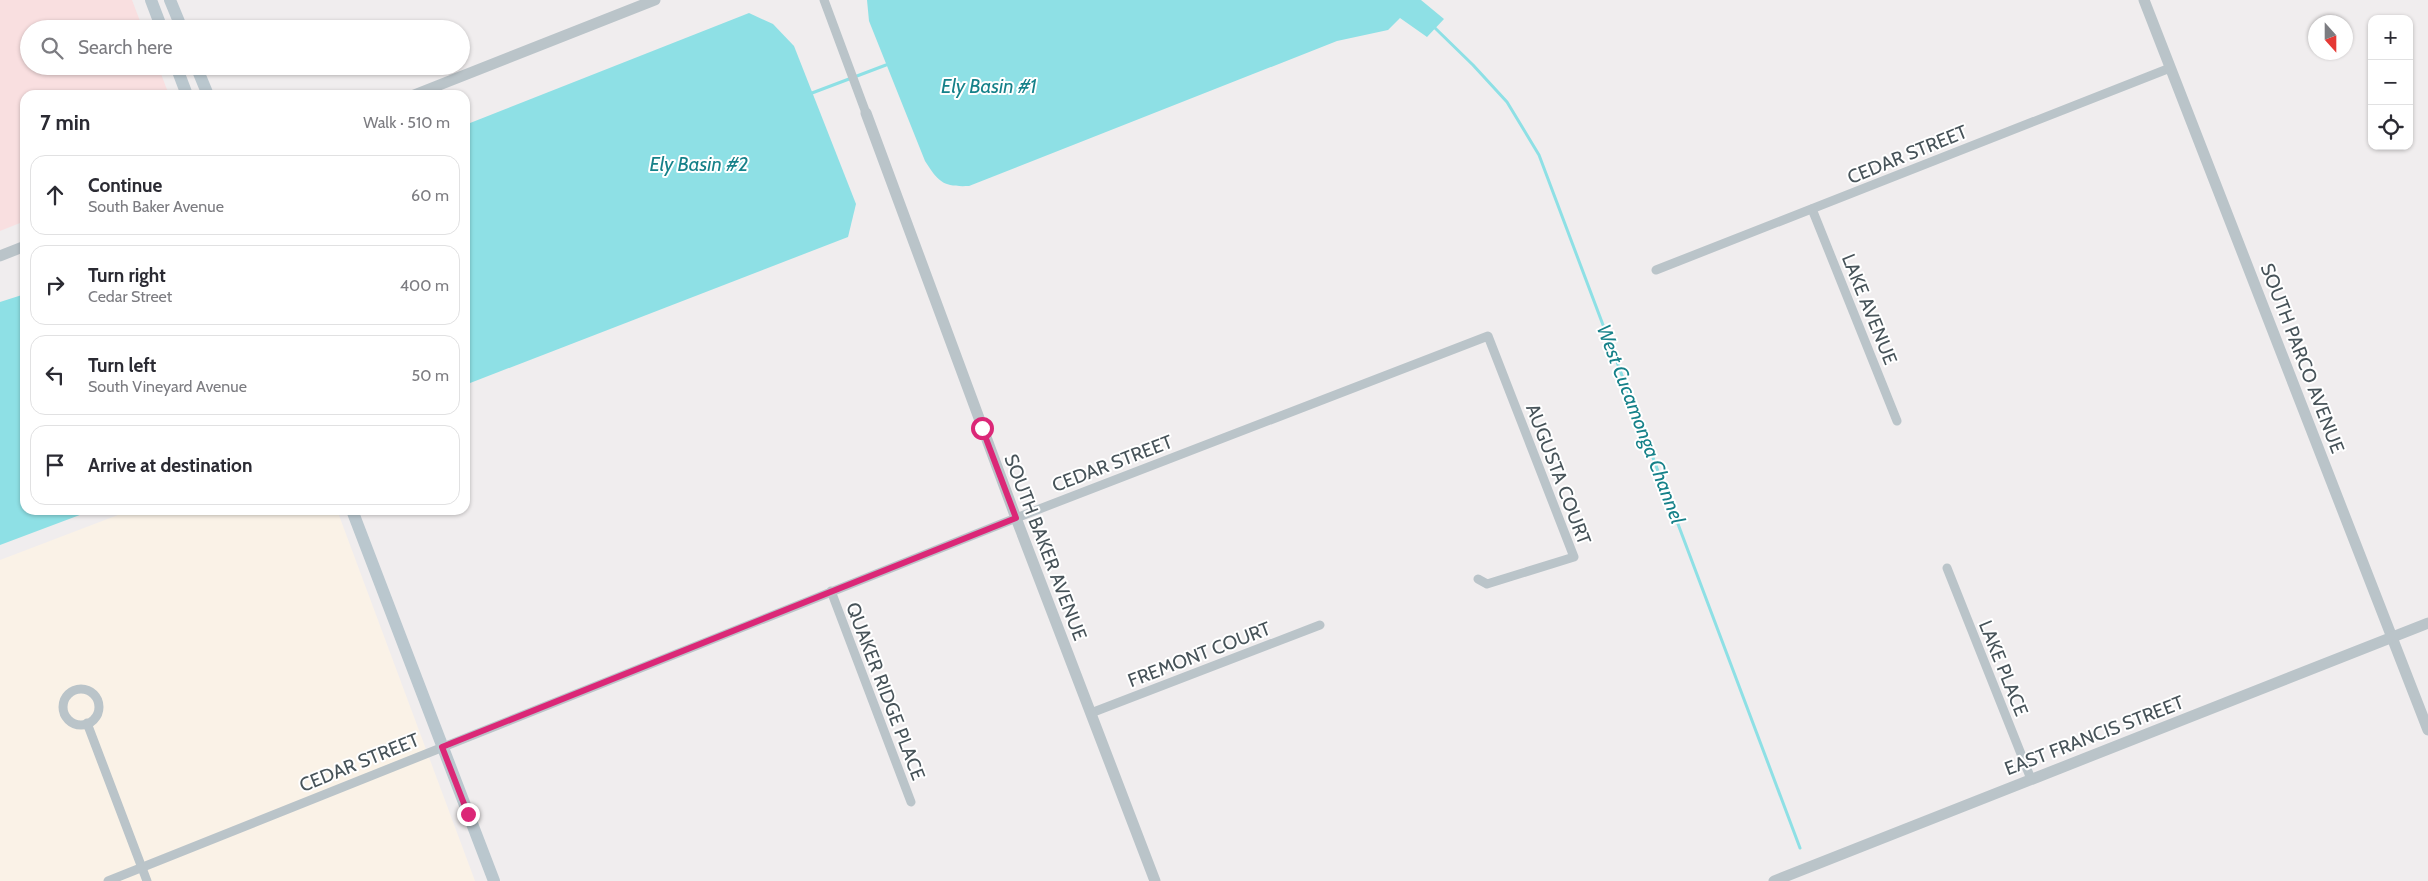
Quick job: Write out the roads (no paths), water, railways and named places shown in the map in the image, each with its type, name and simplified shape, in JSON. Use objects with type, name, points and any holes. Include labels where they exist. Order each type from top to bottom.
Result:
[{"type":"main road","points":[[151,0],[159,20]]},
{"type":"main road","points":[[170,0],[178,20]]},
{"type":"main road","points":[[179,75],[185,90]]},
{"type":"main road","points":[[200,75],[206,90]]},
{"type":"main road","points":[[354,515],[494,881]]},
{"type":"street","points":[[470,73],[655,0]]},
{"type":"street","points":[[824,0],[866,112]]},
{"type":"street","name":"SOUTH PARCO AVENUE","points":[[2144,0],[2428,730]]},
{"type":"street","name":"CEDAR STREET","points":[[1656,270],[2170,68]]},
{"type":"street","points":[[427,90],[465,75]]},
{"type":"street","name":"SOUTH BAKER AVENUE","points":[[866,112],[1016,518],[1155,881]]},
{"type":"street","name":"LAKE AVENUE","points":[[1812,209],[1898,421]]},
{"type":"street","points":[[0,256],[20,248]]},
{"type":"street","name":"CEDAR STREET","points":[[108,881],[831,591],[1488,336]]},
{"type":"street","name":"AUGUSTA COURT","points":[[1478,580],[1487,584],[1574,557],[1488,336]]},
{"type":"street","name":"LAKE PLACE","points":[[1947,568],[2031,779]]},
{"type":"street","name":"QUAKER RIDGE PLACE","points":[[831,591],[911,802]]},
{"type":"street","name":"EAST FRANCIS STREET","points":[[1774,881],[2428,623]]},
{"type":"street","name":"FREMONT COURT","points":[[1090,713],[1320,625]]},
{"type":"street","points":[[79,689],[90,691],[98,705],[96,717],[88,723],[79,725],[70,721],[64,708],[66,698],[79,689]]},
{"type":"street","points":[[88,723],[147,881]]},
{"type":"water","name":"Ely Basin #1","points":[[867,0],[1421,0],[1444,19],[1427,37],[1400,18],[1388,30],[1337,41],[969,186],[954,186],[938,179],[925,161],[869,21]]},
{"type":"water","name":"Ely Basin #2","points":[[749,13],[773,24],[794,46],[856,204],[848,237],[470,383],[470,123]]},
{"type":"water","points":[[20,296],[20,515],[80,515],[0,545],[0,302]]},
{"type":"waterway","name":"West Cucamonga Channel","points":[[1435,28],[1507,102],[1539,155],[1800,848]]},
{"type":"waterway","points":[[812,93],[886,65]]}]
